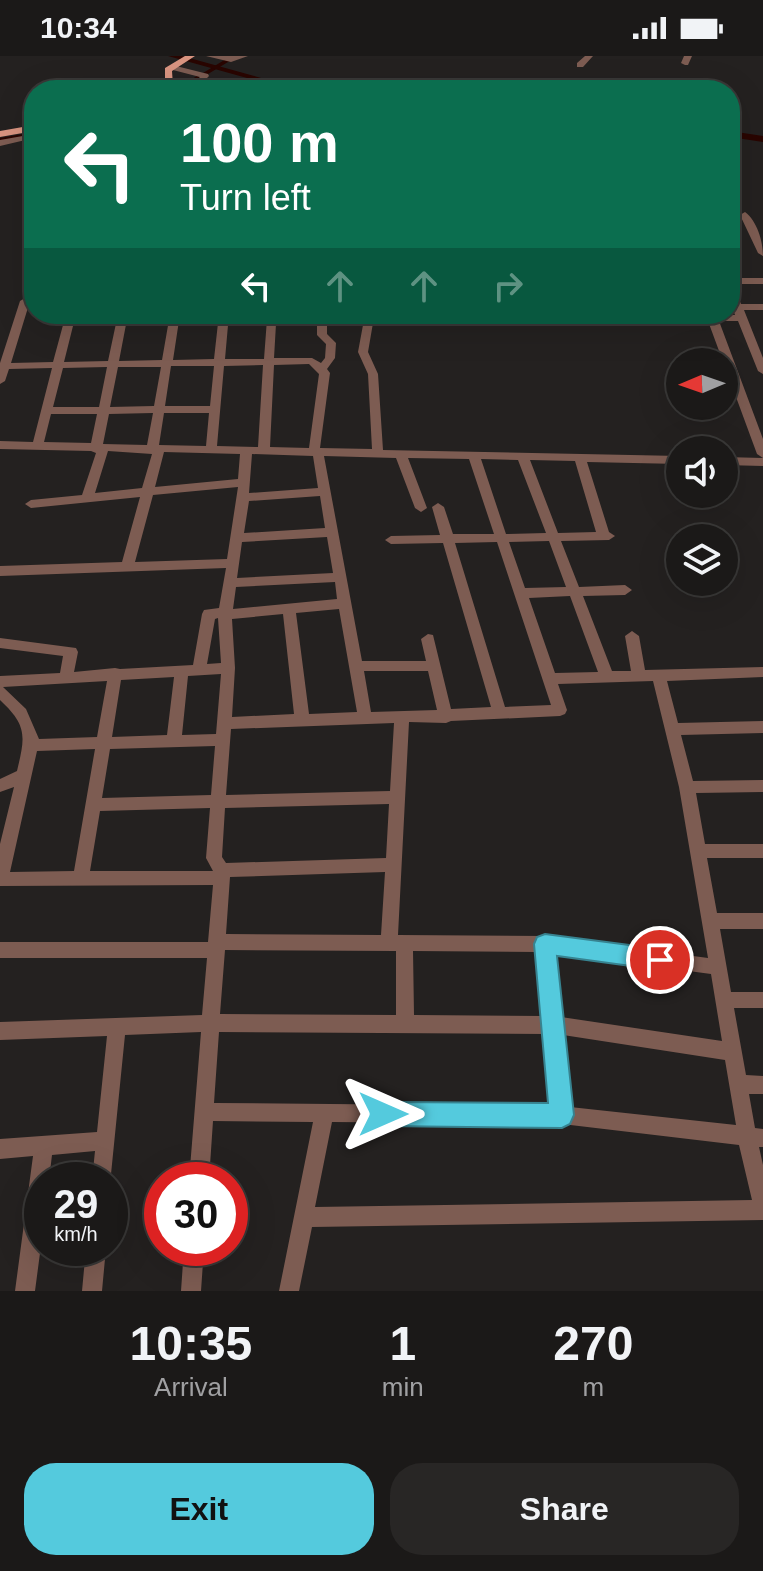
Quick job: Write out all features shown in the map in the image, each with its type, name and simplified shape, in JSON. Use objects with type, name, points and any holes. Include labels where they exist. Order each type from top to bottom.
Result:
[{"type":"main road","points":[[168,80],[166,75],[174,66],[191,56]]},
{"type":"main road","points":[[0,134],[24,130]]},
{"type":"street","points":[[210,56],[227,60],[244,56]]},
{"type":"street","points":[[580,65],[589,56]]},
{"type":"street","points":[[174,66],[205,76],[201,80]]},
{"type":"street","points":[[0,143],[24,138]]},
{"type":"street","points":[[745,215],[763,253]]},
{"type":"street","points":[[740,281],[763,281]]},
{"type":"street","points":[[0,381],[2,366],[24,304]]},
{"type":"street","points":[[740,307],[763,307]]},
{"type":"street","points":[[740,314],[763,371]]},
{"type":"street","points":[[37,447],[68,324]]},
{"type":"street","points":[[87,498],[121,324]]},
{"type":"street","points":[[127,566],[156,450],[159,410],[173,324]]},
{"type":"street","points":[[211,451],[223,324]]},
{"type":"street","points":[[264,452],[271,324]]},
{"type":"street","points":[[322,324],[322,335],[331,343],[330,358],[323,368],[316,453],[326,492],[365,716]]},
{"type":"street","points":[[368,324],[363,352],[373,374],[378,455]]},
{"type":"street","points":[[715,324],[763,454]]},
{"type":"street","points":[[2,366],[312,361],[323,368]]},
{"type":"street","points":[[46,411],[215,409]]},
{"type":"street","points":[[0,445],[666,460]]},
{"type":"street","points":[[200,1162],[222,874],[214,858],[228,668],[226,614],[243,497],[246,452]]},
{"type":"street","points":[[401,455],[421,508]]},
{"type":"street","points":[[224,723],[365,716],[446,717],[560,710],[474,456]]},
{"type":"street","points":[[523,457],[607,677]]},
{"type":"street","points":[[391,540],[607,536],[580,459]]},
{"type":"street","points":[[738,461],[763,462]]},
{"type":"street","points":[[31,504],[244,482]]},
{"type":"street","points":[[243,497],[326,492]]},
{"type":"street","points":[[438,507],[500,713]]},
{"type":"street","points":[[237,538],[333,532]]},
{"type":"street","points":[[0,571],[233,563]]},
{"type":"street","points":[[230,583],[341,577]]},
{"type":"street","points":[[520,593],[625,590]]},
{"type":"street","points":[[199,669],[209,614],[346,603]]},
{"type":"street","points":[[289,609],[302,719]]},
{"type":"street","points":[[632,636],[639,676]]},
{"type":"street","points":[[428,639],[446,717]]},
{"type":"street","points":[[0,643],[71,652],[66,677]]},
{"type":"street","points":[[357,666],[434,666]]},
{"type":"street","points":[[0,682],[228,668]]},
{"type":"street","points":[[174,741],[182,670]]},
{"type":"street","points":[[81,879],[115,673]]},
{"type":"street","points":[[550,679],[762,674]]},
{"type":"street","points":[[659,676],[687,787],[738,1084],[755,1137],[763,1204]]},
{"type":"street","points":[[0,692],[16,705],[27,721],[31,745],[6,828],[0,879],[222,874],[394,865]]},
{"type":"street","points":[[402,717],[394,865],[396,943],[405,1024]]},
{"type":"street","points":[[672,729],[763,727]]},
{"type":"street","points":[[31,745],[222,740]]},
{"type":"street","points":[[0,786],[24,775]]},
{"type":"street","points":[[687,787],[763,786]]},
{"type":"street","points":[[93,805],[397,797]]},
{"type":"street","points":[[698,851],[763,851]]},
{"type":"street","points":[[710,921],[763,921]]},
{"type":"street","points":[[0,950],[396,943],[545,944],[718,967]]},
{"type":"street","points":[[545,944],[562,1115]]},
{"type":"street","points":[[724,1000],[763,1000]]},
{"type":"street","points":[[0,1031],[211,1023],[553,1025],[733,1052]]},
{"type":"street","points":[[104,1162],[117,1027]]},
{"type":"street","points":[[738,1084],[763,1085]]},
{"type":"street","points":[[204,1112],[562,1115],[755,1137]]},
{"type":"street","points":[[289,1291],[324,1113]]},
{"type":"street","points":[[0,1149],[106,1141]]},
{"type":"street","points":[[25,1291],[44,1146]]},
{"type":"street","points":[[304,1217],[763,1210]]},
{"type":"street","points":[[92,1291],[94,1266]]},
{"type":"street","points":[[191,1291],[193,1266]]},
{"type":"waterway","points":[[172,56],[262,80]]},
{"type":"waterway","points":[[206,73],[235,56]]},
{"type":"waterway","points":[[0,140],[24,136]]},
{"type":"waterway","points":[[740,136],[763,139]]},
{"type":"route","points":[[383,1114],[562,1115],[545,944],[660,960]]}]
